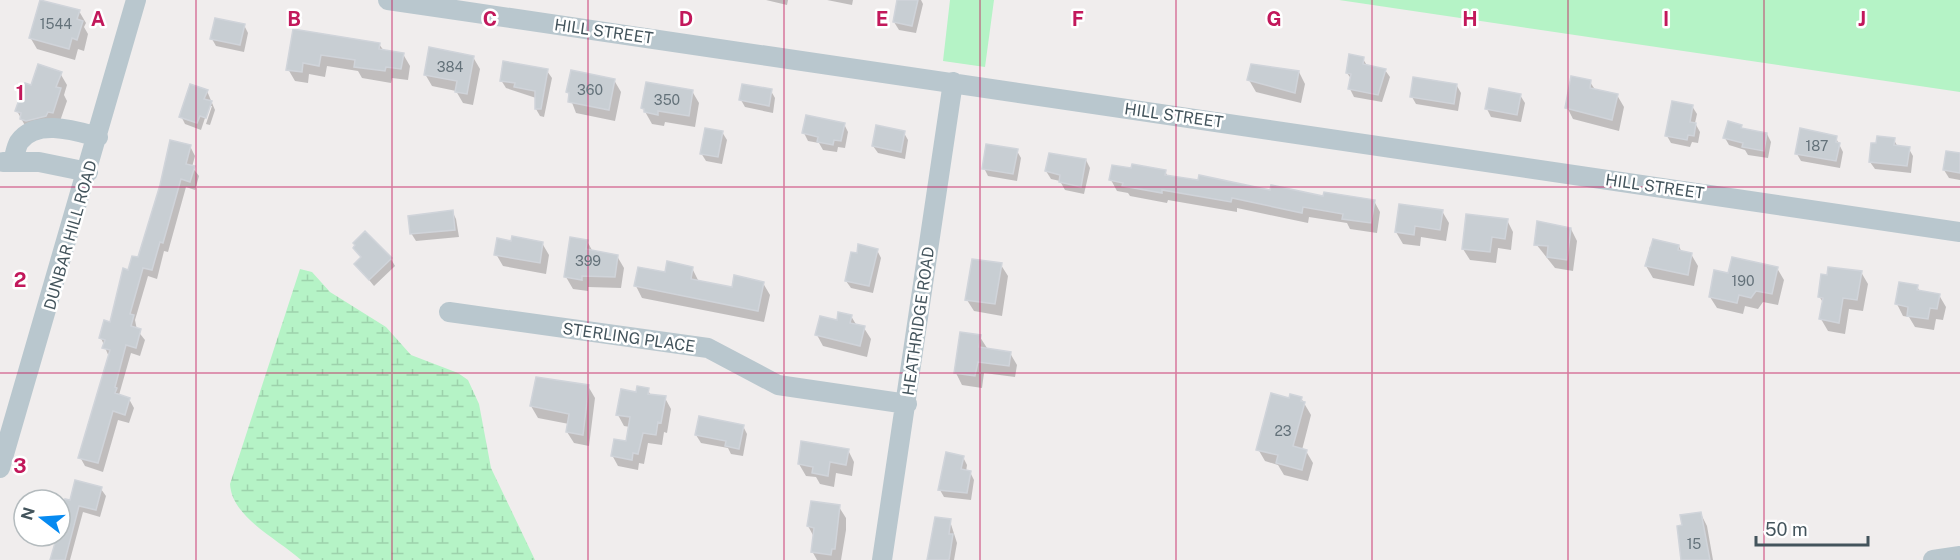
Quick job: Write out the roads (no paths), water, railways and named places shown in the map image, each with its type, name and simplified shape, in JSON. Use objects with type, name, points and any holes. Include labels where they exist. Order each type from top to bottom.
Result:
[{"type":"street","name":"DUNBAR HILL ROAD","points":[[0,468],[88,172],[136,0]]},
{"type":"street","name":"HILL STREET","points":[[388,0],[1960,232]]},
{"type":"street","name":"HEATHRIDGE ROAD","points":[[882,560],[907,404],[953,82]]},
{"type":"street","points":[[6,161],[20,142],[32,132],[70,129],[98,137]]},
{"type":"street","points":[[6,161],[64,165],[88,172]]},
{"type":"street","name":"STERLING PLACE","points":[[449,312],[708,348],[778,385],[907,404]]},
{"type":"street","points":[[1933,560],[1960,556]]}]
